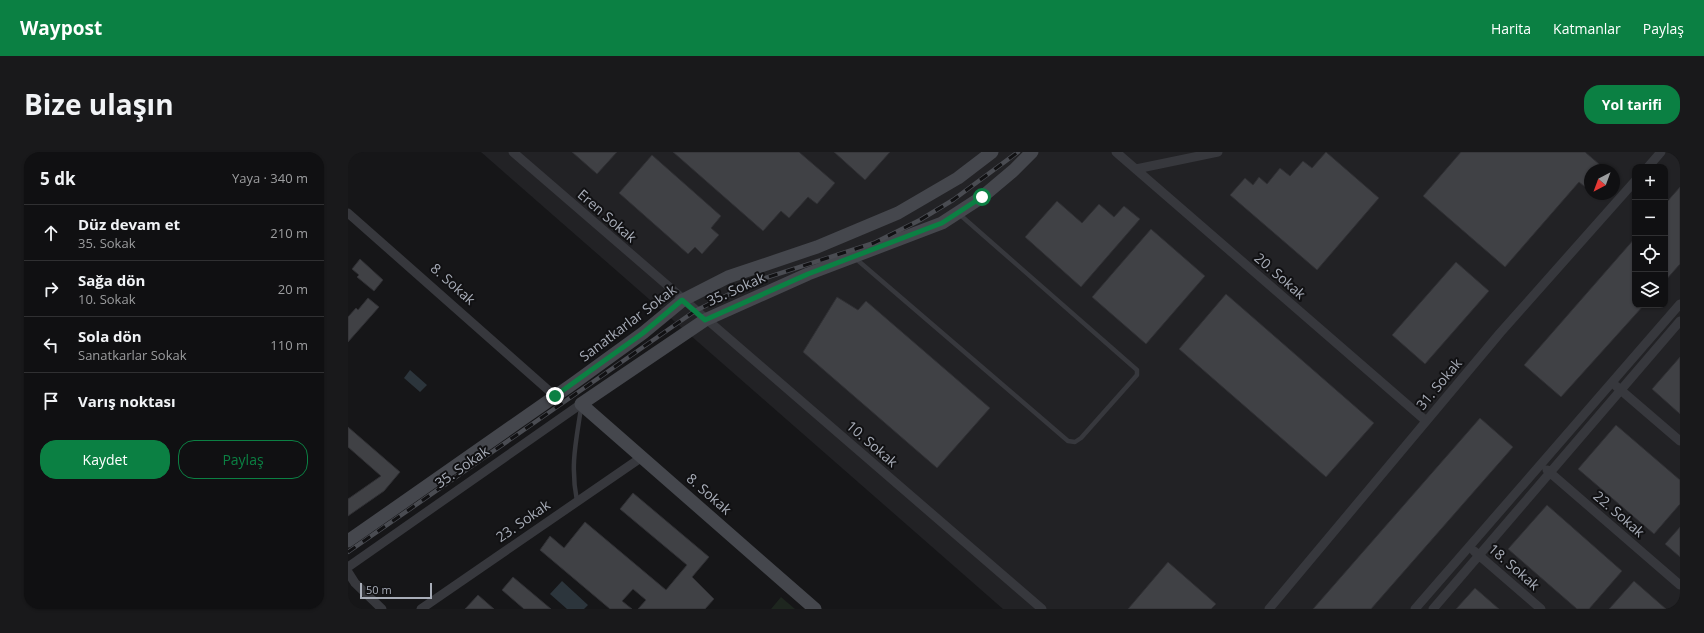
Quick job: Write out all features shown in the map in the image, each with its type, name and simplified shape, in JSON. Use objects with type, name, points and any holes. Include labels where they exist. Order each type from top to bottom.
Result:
[{"type":"street","name":"Eren Sokak","points":[[513,152],[682,300]]},
{"type":"street","name":"Sanatkarlar Sokak","points":[[348,541],[643,333],[682,300],[728,277],[817,247],[898,213],[958,178],[992,152]]},
{"type":"street","name":"35. Sokak","points":[[348,567],[581,404],[705,320],[808,274],[942,223],[982,197],[1014,170],[1032,152]]},
{"type":"street","name":"20. Sokak","points":[[1116,152],[1426,420]]},
{"type":"street","points":[[1136,169],[1218,152]]},
{"type":"street","points":[[1651,164],[1661,152]]},
{"type":"street","name":"31. Sokak","points":[[1269,609],[1500,333],[1632,184]]},
{"type":"street","name":"8. Sokak","points":[[348,213],[555,396]]},
{"type":"street","name":"10. Sokak","points":[[682,300],[1042,609]]},
{"type":"street","points":[[1415,609],[1680,304]]},
{"type":"street","points":[[1433,609],[1680,321]]},
{"type":"street","points":[[1612,382],[1680,442]]},
{"type":"street","name":"8. Sokak","points":[[581,404],[815,609]]},
{"type":"street","name":"23. Sokak","points":[[421,609],[642,457]]},
{"type":"street","name":"22. Sokak","points":[[1541,464],[1680,585]]},
{"type":"street","name":"18. Sokak","points":[[1469,546],[1541,609]]},
{"type":"street","points":[[348,572],[355,583],[382,609]]},
{"type":"lane","points":[[854,256],[1068,440],[1075,442],[1081,438],[1137,375],[1138,370],[958,213]]},
{"type":"lane","points":[[577,501],[573,481],[573,461],[581,404]]},
{"type":"shaded area","points":[[481,152],[1680,152],[1680,609],[1003,609]]},
{"type":"shaded area","points":[[410,370],[427,385],[420,392],[404,378]]},
{"type":"shaded area","points":[[562,581],[588,605],[584,609],[567,609],[550,594]]},
{"type":"shaded area","points":[[781,597],[795,609],[771,609]]},
{"type":"building","points":[[572,152],[617,152],[597,174]]},
{"type":"building","points":[[673,152],[799,152],[835,183],[817,204],[808,197],[789,218],[781,211],[763,231]]},
{"type":"building","points":[[834,152],[890,152],[865,180]]},
{"type":"building","points":[[1326,152],[1379,198],[1317,270],[1230,195],[1245,178],[1253,185],[1259,177],[1267,184],[1280,168],[1290,176],[1303,161],[1312,168]]},
{"type":"building","points":[[1461,152],[1585,152],[1599,164],[1584,164],[1584,186],[1579,182],[1505,267],[1423,196]]},
{"type":"building","points":[[652,155],[721,216],[711,228],[719,235],[702,254],[695,247],[688,254],[619,193]]},
{"type":"building","points":[[1680,187],[1680,264],[1668,278],[1668,236],[1668,201]]},
{"type":"building","points":[[1057,201],[1082,223],[1099,204],[1114,217],[1124,206],[1140,219],[1081,287],[1025,237]]},
{"type":"building","points":[[1151,229],[1205,276],[1146,344],[1092,297]]},
{"type":"building","points":[[1632,241],[1632,308],[1641,308],[1561,397],[1524,365]]},
{"type":"building","points":[[360,259],[383,280],[374,291],[357,277],[359,275],[352,269]]},
{"type":"building","points":[[1456,262],[1489,291],[1425,364],[1392,335]]},
{"type":"building","points":[[1226,294],[1374,423],[1326,477],[1179,349]]},
{"type":"building","points":[[837,297],[858,310],[866,301],[990,408],[937,468],[803,352]]},
{"type":"building","points":[[368,298],[379,307],[348,342],[348,317],[356,308],[358,310]]},
{"type":"building","points":[[1680,357],[1680,414],[1652,389]]},
{"type":"building","points":[[1480,418],[1513,447],[1371,609],[1313,609]]},
{"type":"building","points":[[1616,425],[1680,480],[1680,504],[1654,534],[1578,469]]},
{"type":"building","points":[[348,427],[400,472],[384,491],[348,516],[348,499],[381,476],[348,447]]},
{"type":"building","points":[[633,493],[709,557],[692,577],[714,599],[705,609],[638,609],[646,600],[633,589],[622,601],[632,609],[610,609],[540,550],[550,536],[564,548],[585,522],[666,590],[687,565],[620,509]]},
{"type":"building","points":[[1547,505],[1622,571],[1589,609],[1577,609],[1508,549]]},
{"type":"building","points":[[1680,527],[1680,557],[1665,544]]},
{"type":"building","points":[[1168,562],[1216,604],[1211,609],[1128,609]]},
{"type":"building","points":[[513,577],[551,609],[524,609],[502,590]]},
{"type":"building","points":[[1634,581],[1666,609],[1609,609]]},
{"type":"building","points":[[1475,588],[1499,609],[1456,609]]},
{"type":"building","points":[[478,595],[494,609],[465,609]]},
{"type":"railway","points":[[348,552],[695,311],[756,281],[874,243],[920,220],[953,200],[1018,152]]},
{"type":"route","points":[[555,396],[643,333],[682,300],[705,320],[808,274],[942,223],[982,197]]}]
